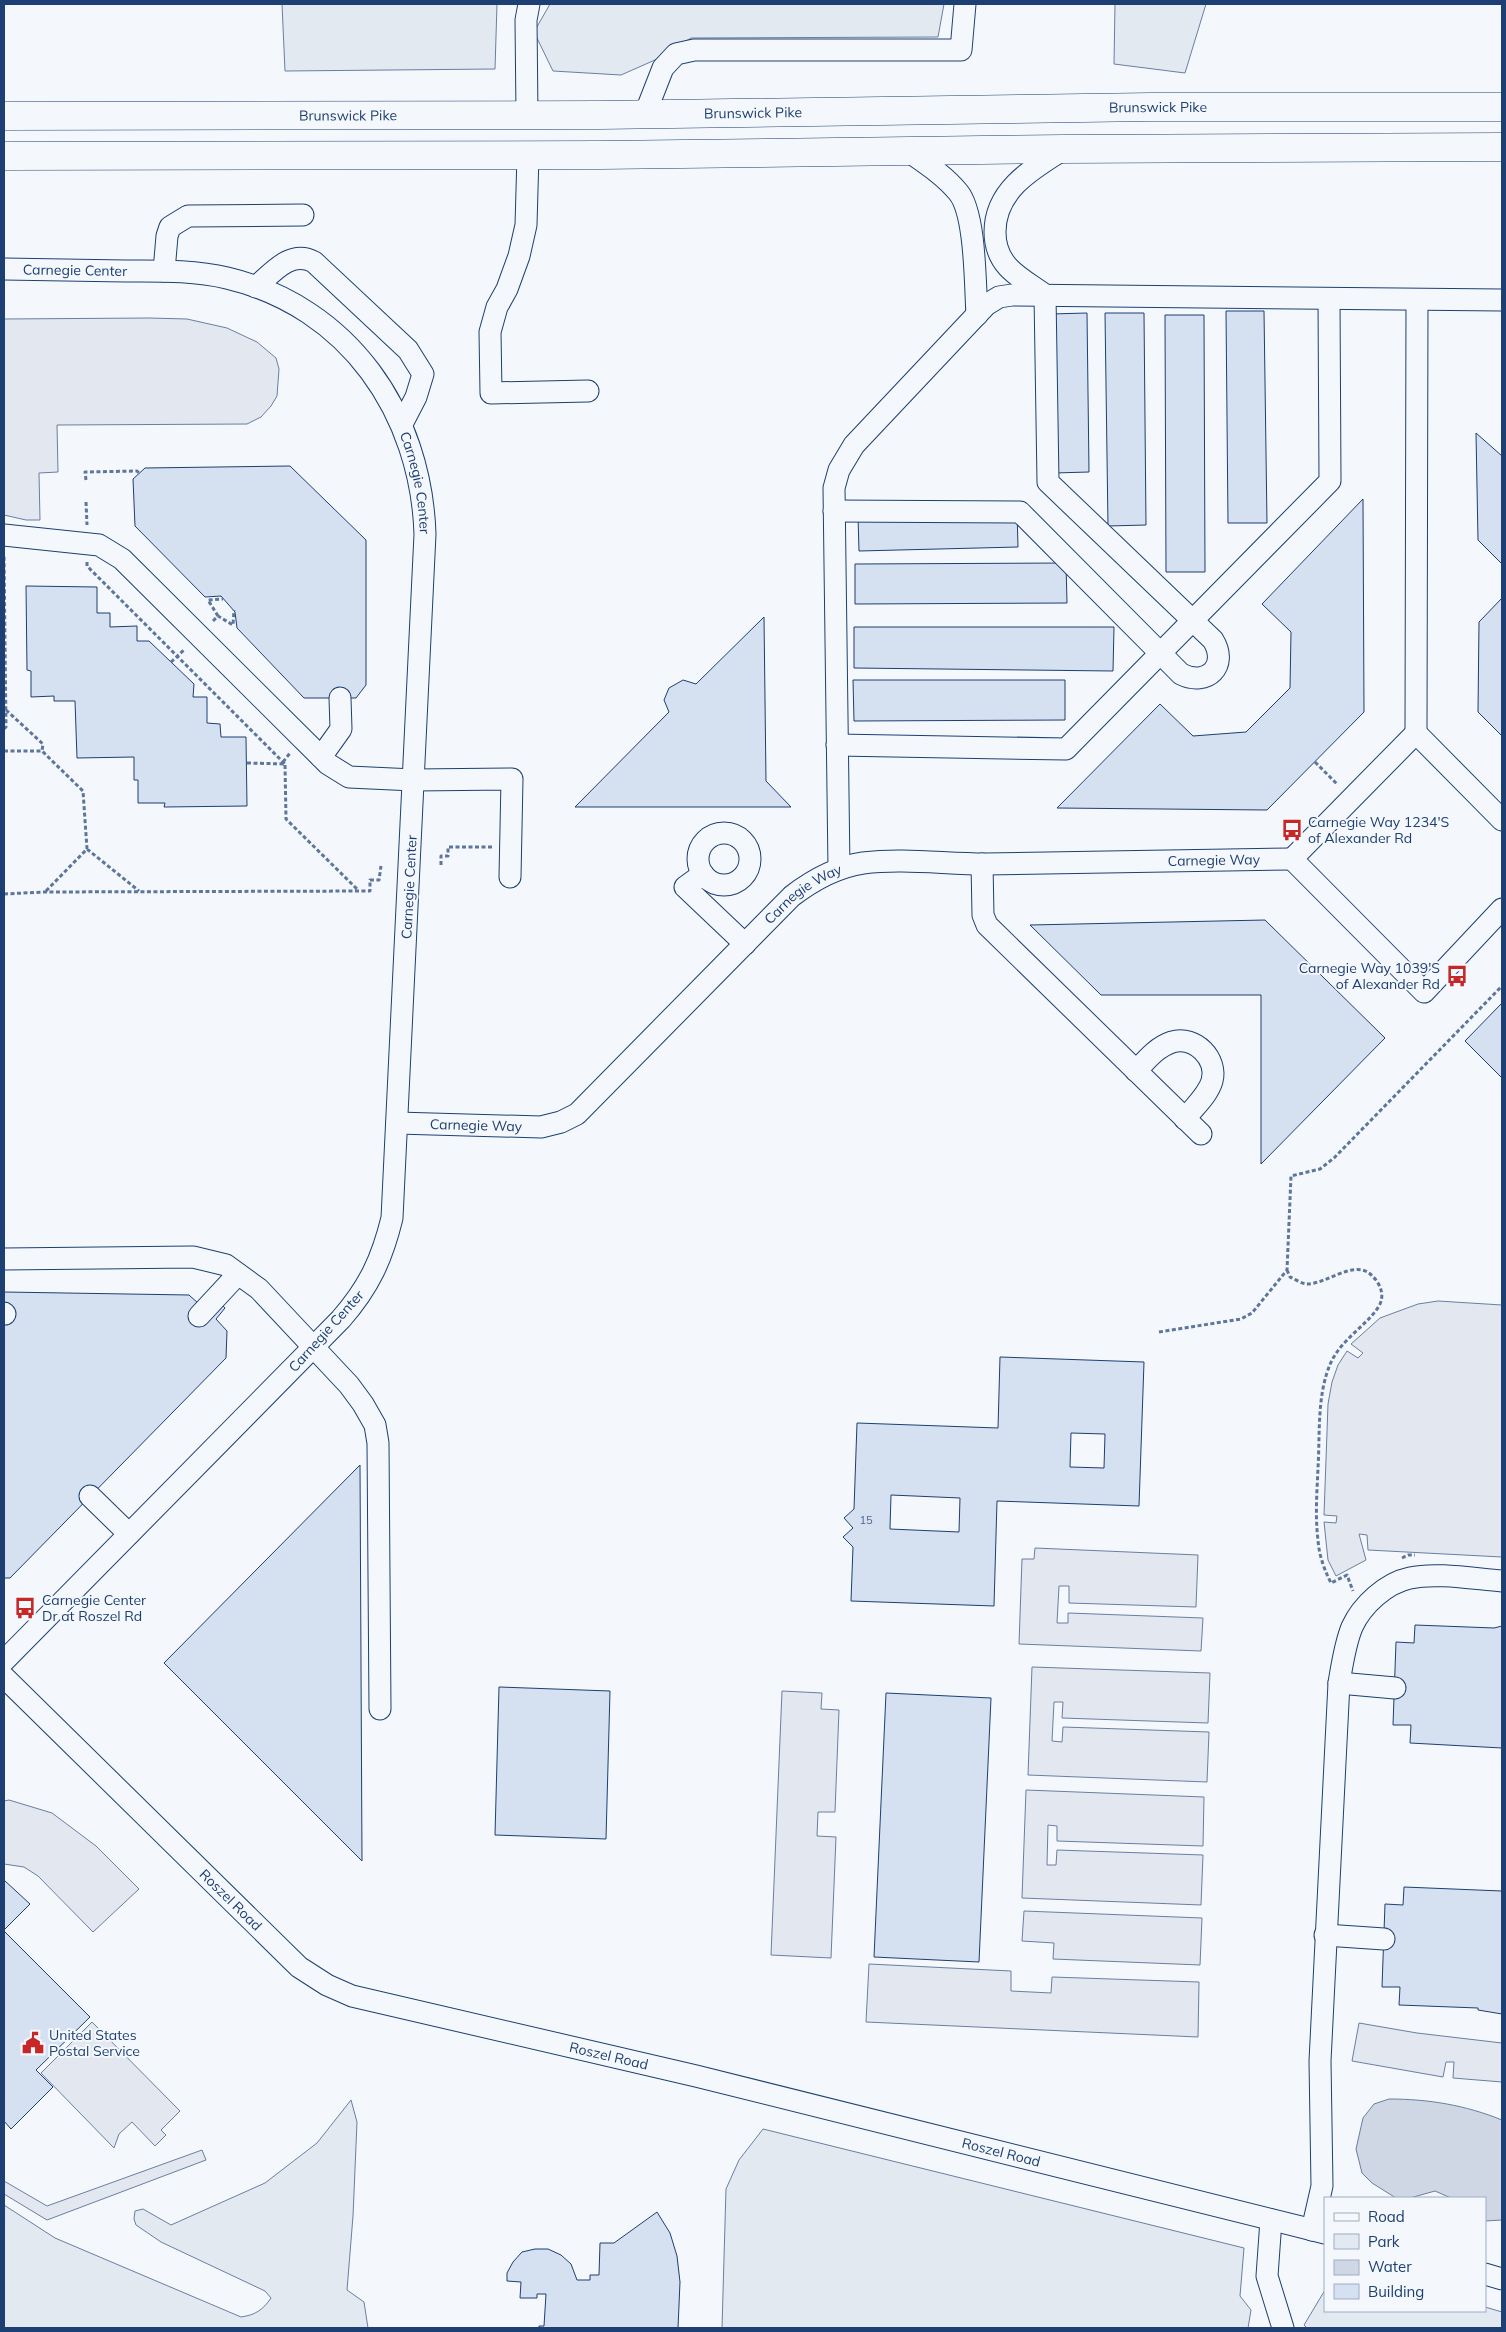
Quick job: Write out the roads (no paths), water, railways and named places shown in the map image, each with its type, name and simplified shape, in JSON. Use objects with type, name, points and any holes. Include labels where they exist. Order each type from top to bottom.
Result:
[{"type":"highway","name":"Brunswick Pike","points":[[4,116],[527,115],[1150,107],[1502,107]]},
{"type":"highway","points":[[4,156],[528,155],[1064,148],[1502,147]]},
{"type":"street","points":[[527,115],[526,20],[529,4]]},
{"type":"street","points":[[645,114],[663,68],[676,54],[694,50],[961,50],[965,4]]},
{"type":"street","points":[[1045,295],[1008,267],[996,246],[996,218],[1007,193],[1028,172],[1064,148]]},
{"type":"street","points":[[908,151],[944,177],[960,193],[970,220],[977,315]]},
{"type":"street","points":[[528,155],[526,225],[519,256],[507,289],[497,307],[490,332],[491,393],[588,391]]},
{"type":"street","points":[[164,271],[167,236],[170,227],[188,216],[303,215]]},
{"type":"street","points":[[256,288],[284,263],[299,257],[308,258],[314,262],[408,350],[420,366],[423,374],[422,383],[402,424]]},
{"type":"street","name":"Carnegie Center","points":[[4,269],[187,271],[227,278],[256,288],[298,307],[328,328],[355,352],[378,380],[394,407],[409,440],[419,475],[425,534],[392,1218],[384,1249],[372,1278],[354,1304],[313,1349],[4,1661]]},
{"type":"street","points":[[834,511],[1020,512],[1181,674],[1192,679],[1204,677],[1214,669],[1219,660],[1218,649],[1213,640],[1048,482],[1045,295]]},
{"type":"street","points":[[839,869],[834,488],[839,470],[854,445],[977,315],[998,297],[1045,295],[1502,300]]},
{"type":"street","points":[[838,745],[1066,748],[1330,481],[1329,299]]},
{"type":"street","points":[[1417,300],[1416,733],[1292,859],[1424,992],[1502,910]]},
{"type":"street","points":[[4,535],[99,545],[122,559],[321,757],[349,776],[414,780],[512,779],[510,877]]},
{"type":"street","points":[[321,757],[341,729],[340,698]]},
{"type":"street","points":[[1416,733],[1502,820]]},
{"type":"street","name":"Carnegie Way","points":[[397,1123],[541,1127],[561,1122],[577,1114],[792,896],[812,881],[839,869],[864,863],[892,862],[982,864],[1292,859]]},
{"type":"street","points":[[982,864],[983,915],[988,925],[1201,1134]]},
{"type":"street","points":[[703,874],[685,887],[745,944]]},
{"type":"street","points":[[1136,1070],[1158,1049],[1174,1041],[1190,1042],[1205,1052],[1214,1067],[1212,1082],[1205,1095],[1185,1118]]},
{"type":"street","points":[[4,1259],[193,1257],[226,1265],[259,1288],[313,1349],[349,1384],[375,1425],[378,1443],[380,1709]]},
{"type":"street","points":[[199,1316],[238,1274]]},
{"type":"street","points":[[90,1496],[129,1534]]},
{"type":"street","points":[[1318,2232],[1323,2178],[1320,2061],[1325,1935],[1339,1683],[1346,1647],[1357,1619],[1369,1603],[1392,1586],[1410,1578],[1502,1580]]},
{"type":"street","name":"Roszel Road","points":[[4,1677],[299,1967],[327,1985],[352,1996],[696,2076],[1318,2232]]},
{"type":"street","points":[[1339,1683],[1395,1688]]},
{"type":"street","points":[[1325,1935],[1384,1939]]},
{"type":"street","points":[[1271,2220],[1268,2276],[1282,2328]]},
{"type":"street","points":[[1486,2274],[1502,2279]]},
{"type":"water","points":[[1389,2099],[1418,2100],[1474,2110],[1502,2120],[1502,2220],[1486,2221],[1486,2197],[1449,2197],[1435,2191],[1414,2197],[1394,2197],[1372,2183],[1362,2173],[1356,2149],[1363,2118],[1374,2104]]},
{"type":"place","name":"Carnegie Way 1234'S of Alexander Rd","points":[[1292,830]]},
{"type":"place","name":"Carnegie Way 1039'S of Alexander Rd","points":[[1457,976]]},
{"type":"place","name":"Carnegie Center Dr at Roszel Rd","points":[[25,1608]]},
{"type":"place","name":"United States Postal Service","points":[[33,2043]]}]
